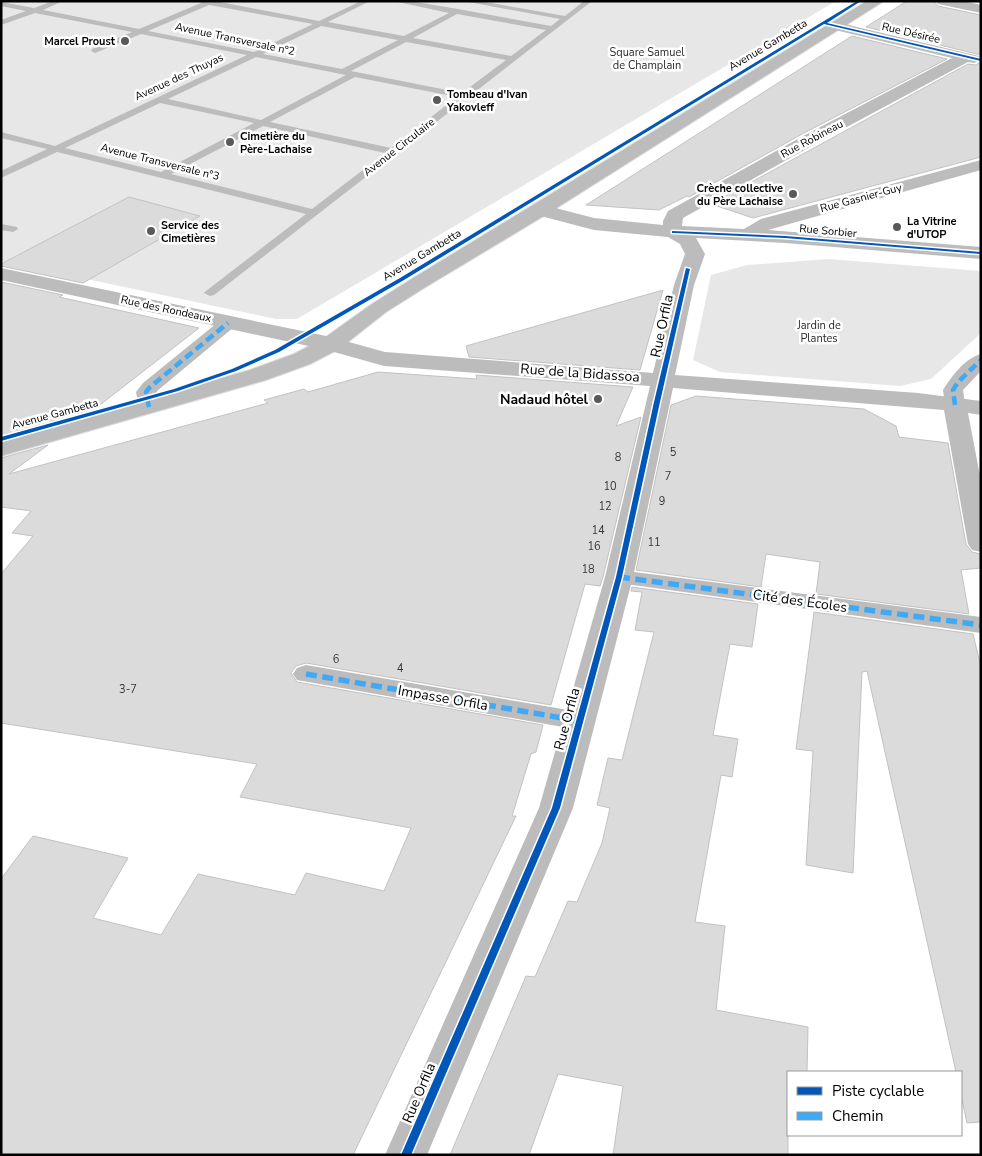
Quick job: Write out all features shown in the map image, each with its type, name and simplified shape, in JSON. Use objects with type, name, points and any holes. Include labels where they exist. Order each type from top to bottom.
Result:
[{"type":"street","name":"Avenue Gambetta","points":[[1,449],[258,375],[302,359],[331,344],[402,293],[540,210],[877,1]]},
{"type":"street","points":[[943,1],[981,9]]},
{"type":"street","name":"Rue Désirée","points":[[836,26],[974,59]]},
{"type":"street","name":"Rue Robineau","points":[[674,232],[672,221],[675,215],[811,139],[974,59]]},
{"type":"street","name":"Rue Gasnier-Guy","points":[[742,236],[768,223],[981,165]]},
{"type":"street","name":"Rue Sorbier","points":[[540,210],[594,224],[674,232],[785,237],[981,253]]},
{"type":"street","name":"Rue Orfila","points":[[406,1155],[556,808],[619,577],[684,285],[695,254],[688,241],[674,232]]},
{"type":"street","name":"Rue des Rondeaux","points":[[1,274],[331,344]]},
{"type":"street","points":[[149,407],[146,392],[150,387],[228,323]]},
{"type":"street","name":"Rue de la Bidassoa","points":[[331,344],[384,359],[918,400],[981,408]]},
{"type":"street","points":[[981,360],[958,382],[953,390],[955,405],[970,433],[981,544]]},
{"type":"street","name":"Cité des Écoles","points":[[619,577],[981,625]]},
{"type":"street","name":"Impasse Orfila","points":[[306,674],[580,721]]},
{"type":"lane","points":[[1,23],[60,1]]},
{"type":"lane","name":"Avenue des Thuyas","points":[[1,175],[257,55],[367,1]]},
{"type":"lane","points":[[396,1],[552,29]]},
{"type":"lane","points":[[466,1],[565,18]]},
{"type":"lane","name":"Avenue Circulaire","points":[[210,293],[394,152],[512,58],[589,1]]},
{"type":"lane","points":[[95,51],[207,2],[512,58]]},
{"type":"lane","name":"Avenue Transversale n°2","points":[[1,4],[464,96]]},
{"type":"lane","points":[[343,72],[458,11]]},
{"type":"lane","points":[[162,176],[354,74]]},
{"type":"lane","points":[[160,100],[394,152]]},
{"type":"lane","name":"Avenue Transversale n°3","points":[[1,136],[314,213]]},
{"type":"lane","points":[[1,228],[13,229]]},
{"type":"green space","name":"Cimetière du Père-Lachaise","points":[[1,1],[836,1],[297,319],[276,319],[1,261]]},
{"type":"green space","name":"Jardin de Plantes","points":[[829,259],[981,271],[981,333],[931,379],[900,386],[720,372],[693,360],[711,275],[747,265]]},
{"type":"building","points":[[907,1],[934,1],[938,6],[981,15],[981,55],[866,27]]},
{"type":"building","points":[[852,36],[947,59],[804,133],[689,197],[687,196],[659,210],[586,205]]},
{"type":"building","points":[[981,62],[981,157],[753,218],[711,204],[968,64],[975,65]]},
{"type":"building","points":[[129,197],[200,216],[83,283],[1,266],[1,264]]},
{"type":"building","points":[[1,282],[199,328],[87,415],[1,439]]},
{"type":"building","points":[[663,290],[640,370],[469,357],[466,346]]},
{"type":"building","points":[[378,372],[477,379],[476,375],[633,387],[616,426],[641,417],[603,577],[600,586],[585,584],[551,705],[306,663],[296,666],[291,673],[297,682],[543,725],[536,752],[531,754],[512,816],[516,816],[353,1155],[1,1155],[1,879],[33,836],[128,858],[93,918],[161,935],[198,874],[295,895],[306,873],[384,891],[411,828],[240,797],[257,764],[1,723],[1,574],[33,536],[12,533],[31,511],[1,507],[1,458],[48,445],[9,474],[268,403],[264,400],[304,389],[308,392]]},
{"type":"building","points":[[696,396],[864,409],[896,426],[899,437],[948,443],[966,544],[972,552],[981,554],[981,568],[961,570],[969,614],[816,594],[820,562],[766,554],[761,587],[636,570],[671,405]]},
{"type":"building","points":[[632,587],[758,604],[752,647],[730,644],[713,735],[738,739],[732,777],[721,775],[695,922],[725,926],[716,1010],[808,1027],[807,1071],[787,1071],[788,1155],[613,1155],[623,1086],[558,1074],[529,1155],[450,1155],[526,976],[535,977],[568,901],[577,902],[602,843],[610,808],[597,805],[608,758],[622,760],[654,632],[635,630],[642,592],[631,591]]},
{"type":"building","points":[[814,612],[973,634],[981,667],[981,1122],[967,1123],[962,1100],[962,1071],[956,1071],[867,671],[862,672],[853,873],[806,865],[813,751],[796,749]]},
{"type":"marked path","points":[[149,407],[146,392],[150,387],[228,323]]},
{"type":"marked path","points":[[955,405],[953,390],[958,382],[981,360]]},
{"type":"marked path","points":[[619,577],[981,625]]},
{"type":"marked path","points":[[306,674],[580,721]]},
{"type":"cycle path","points":[[1,439],[176,390],[234,370],[277,351],[402,279],[860,1]]},
{"type":"cycle path","points":[[824,23],[981,60]]},
{"type":"cycle path","points":[[674,232],[785,237],[981,253]]},
{"type":"cycle path","points":[[406,1155],[556,808],[619,577],[688,269]]},
{"type":"place","name":"Marcel Proust","points":[[125,41]]},
{"type":"place","name":"Tombeau d'Ivan Yakovleff","points":[[437,100]]},
{"type":"place","name":"Cimetière du Père-Lachaise","points":[[230,142]]},
{"type":"place","name":"Crèche collective du Père Lachaise","points":[[793,194]]},
{"type":"place","name":"La Vitrine d'UTOP","points":[[897,227]]},
{"type":"place","name":"Service des Cimetières","points":[[151,231]]},
{"type":"place","name":"Nadaud hôtel","points":[[598,399]]},
{"type":"park label","name":"Square Samuel de Champlain","points":[[647,58]]}]
